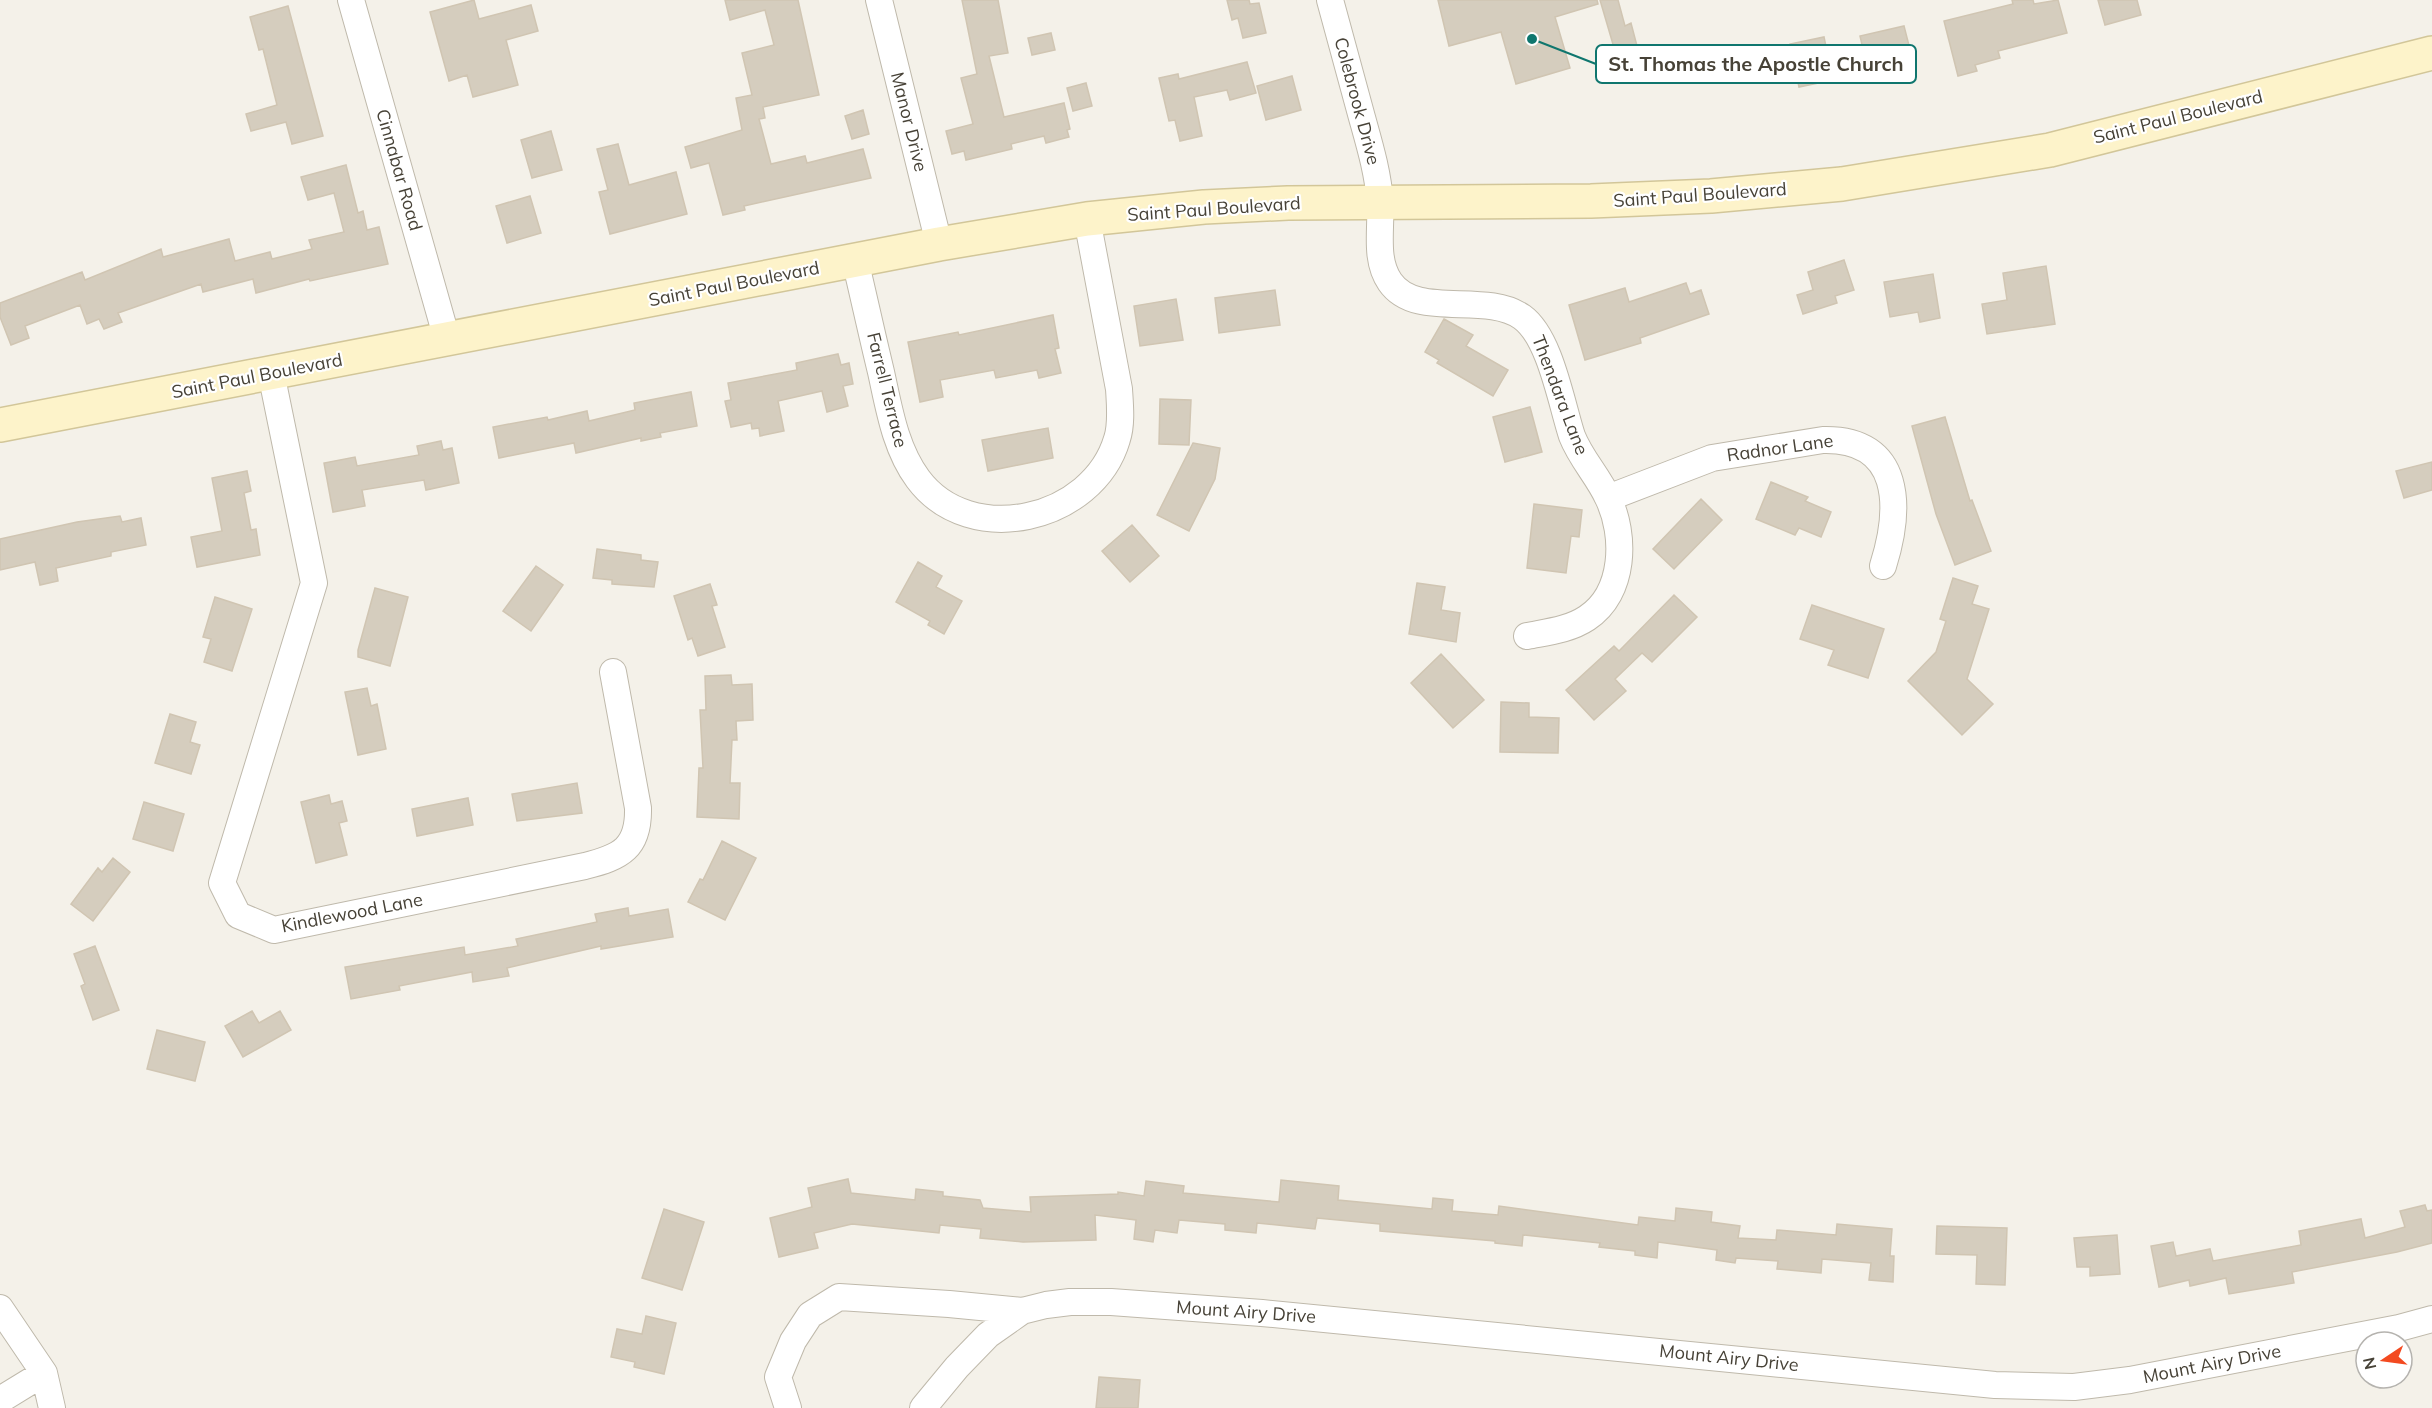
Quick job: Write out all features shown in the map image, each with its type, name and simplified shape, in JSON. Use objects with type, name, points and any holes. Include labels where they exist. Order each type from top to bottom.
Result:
[{"type":"street","name":"Cinnabar Road","points":[[351,0],[447,339]]},
{"type":"street","name":"Manor Drive","points":[[879,0],[939,244]]},
{"type":"street","name":"Colebrook Drive","points":[[1330,0],[1376,169],[1381,203]]},
{"type":"street","name":"Saint Paul Boulevard","points":[[0,425],[939,244],[1087,219],[1204,207],[1288,203],[1591,201],[1712,196],[1853,182],[2050,150],[2432,53]]},
{"type":"street","name":"Thendara Lane","points":[[1381,203],[1380,250],[1383,268],[1390,283],[1415,299],[1489,304],[1510,309],[1535,329],[1544,347],[1573,438],[1608,498],[1618,524],[1620,550],[1617,569],[1611,589],[1601,605],[1588,617],[1573,626],[1527,636]]},
{"type":"street","name":"Farrell Terrace","points":[[855,260],[892,421],[905,460],[931,494],[966,513],[981,517],[1023,518],[1065,504],[1082,492],[1098,475],[1110,457],[1118,438],[1119,389],[1087,219]]},
{"type":"street","name":"Kindlewood Lane","points":[[271,373],[314,583],[222,883],[238,915],[274,930],[585,866],[621,854],[633,841],[639,826],[638,808],[613,672]]},
{"type":"street","name":"Radnor Lane","points":[[1608,498],[1712,458],[1823,440],[1853,442],[1866,448],[1878,459],[1892,486],[1894,521],[1883,566]]},
{"type":"street","name":"Mount Airy Drive","points":[[788,1408],[778,1377],[793,1341],[810,1315],[839,1297],[1022,1311],[1070,1302],[1111,1302],[1262,1312],[2034,1387],[2074,1387],[2130,1380],[2400,1328],[2432,1319]]},
{"type":"street","points":[[0,1308],[44,1373],[52,1408]]},
{"type":"street","name":"Mount Airy Drive","points":[[923,1408],[957,1366],[988,1335],[1022,1311]]},
{"type":"street","points":[[0,1400],[44,1373]]},
{"type":"building","points":[[474,0],[479,19],[531,5],[538,31],[506,40],[518,85],[473,97],[467,75],[449,81],[430,12]]},
{"type":"building","points":[[725,0],[798,0],[819,95],[763,107],[765,118],[759,119],[771,164],[805,156],[807,163],[863,149],[871,178],[744,206],[745,210],[723,215],[709,163],[691,168],[685,147],[742,130],[736,98],[752,95],[742,53],[774,45],[765,10],[730,20]]},
{"type":"building","points":[[962,0],[998,0],[1008,53],[989,56],[1004,117],[1064,103],[1070,129],[1067,130],[1069,137],[1046,143],[1044,136],[1011,144],[1012,149],[966,160],[964,151],[952,154],[946,131],[973,124],[961,78],[977,74]]},
{"type":"building","points":[[1227,0],[1249,0],[1250,4],[1259,3],[1266,33],[1243,38],[1238,18],[1232,20]]},
{"type":"building","points":[[1438,0],[1597,0],[1598,4],[1555,17],[1570,68],[1516,84],[1501,32],[1449,46]]},
{"type":"building","points":[[1600,0],[1618,0],[1625,26],[1631,23],[1637,46],[1615,51]]},
{"type":"building","points":[[2012,0],[2033,0],[2034,4],[2058,0],[2067,33],[1998,51],[2000,58],[1975,65],[1977,71],[1958,76],[1944,21],[2013,4]]},
{"type":"building","points":[[2098,0],[2137,0],[2141,15],[2105,25]]},
{"type":"building","points":[[288,6],[323,136],[292,144],[286,122],[251,131],[246,114],[277,105],[263,49],[259,50],[250,17]]},
{"type":"building","points":[[1904,26],[1915,69],[1870,79],[1860,36]]},
{"type":"building","points":[[1051,33],[1055,50],[1032,55],[1028,38]]},
{"type":"building","points":[[1824,37],[1833,80],[1799,87],[1790,44]]},
{"type":"building","points":[[1247,62],[1256,93],[1230,100],[1227,90],[1194,97],[1202,136],[1180,141],[1175,120],[1169,121],[1159,78],[1178,74],[1179,79]]},
{"type":"building","points":[[1292,76],[1301,110],[1266,120],[1257,86]]},
{"type":"building","points":[[1086,83],[1092,106],[1073,111],[1067,88]]},
{"type":"building","points":[[863,110],[869,134],[852,139],[845,116]]},
{"type":"building","points":[[551,131],[562,170],[532,178],[521,140]]},
{"type":"building","points":[[618,144],[629,185],[676,172],[687,214],[610,234],[599,192],[608,190],[597,149]]},
{"type":"building","points":[[346,165],[358,213],[363,211],[367,230],[379,227],[388,264],[310,281],[309,279],[256,293],[253,279],[203,292],[201,284],[118,313],[122,322],[104,329],[99,319],[87,324],[80,305],[25,326],[29,338],[11,345],[0,317],[0,303],[82,272],[85,280],[161,249],[163,257],[229,239],[235,261],[270,252],[272,259],[312,249],[309,240],[344,232],[334,193],[308,200],[301,177]]},
{"type":"building","points":[[530,196],[541,233],[507,243],[496,206]]},
{"type":"building","points":[[1844,260],[1854,290],[1835,296],[1837,303],[1803,314],[1797,295],[1813,290],[1808,272]]},
{"type":"building","points":[[2046,266],[2055,324],[1987,334],[1982,304],[2007,300],[2003,273]]},
{"type":"building","points":[[1933,274],[1940,318],[1920,322],[1918,312],[1890,317],[1884,282]]},
{"type":"building","points":[[1686,283],[1690,294],[1701,290],[1709,314],[1640,338],[1641,343],[1585,360],[1569,305],[1625,288],[1629,302]]},
{"type":"building","points":[[1275,290],[1280,325],[1219,333],[1215,298]]},
{"type":"building","points":[[1176,299],[1183,340],[1140,346],[1134,306]]},
{"type":"building","points":[[1053,315],[1059,348],[1055,349],[1061,373],[1039,378],[1037,370],[996,378],[994,370],[940,380],[943,397],[920,402],[908,342],[958,332],[959,335]]},
{"type":"building","points":[[1444,319],[1473,335],[1466,346],[1508,370],[1493,396],[1437,363],[1439,360],[1425,352]]},
{"type":"building","points":[[838,354],[841,365],[849,363],[853,384],[843,386],[848,406],[827,412],[822,391],[778,401],[784,431],[760,436],[759,428],[752,429],[751,423],[731,427],[725,401],[731,400],[728,383],[797,370],[796,363]]},
{"type":"building","points":[[691,392],[697,426],[660,433],[661,437],[641,441],[641,438],[576,453],[574,443],[499,458],[493,427],[547,417],[548,420],[587,411],[589,421],[635,410],[634,403]]},
{"type":"building","points":[[1160,399],[1191,400],[1189,445],[1159,444]]},
{"type":"building","points":[[1530,407],[1542,452],[1505,462],[1493,417]]},
{"type":"building","points":[[1945,417],[1970,501],[1972,500],[1991,551],[1955,565],[1936,514],[1912,426]]},
{"type":"building","points":[[1048,428],[1053,458],[988,471],[982,440]]},
{"type":"building","points":[[441,441],[443,450],[452,448],[459,483],[426,490],[424,480],[362,490],[365,506],[333,512],[324,463],[355,457],[357,466],[419,455],[417,446]]},
{"type":"building","points":[[1193,443],[1220,448],[1215,479],[1189,531],[1157,515]]},
{"type":"building","points":[[2432,462],[2432,490],[2404,498],[2396,471]]},
{"type":"building","points":[[247,471],[251,491],[244,493],[251,530],[256,529],[260,555],[197,567],[191,537],[222,531],[212,478]]},
{"type":"building","points":[[1771,482],[1808,497],[1805,501],[1831,512],[1821,537],[1799,528],[1795,535],[1756,519]]},
{"type":"building","points":[[1701,499],[1722,520],[1674,569],[1653,549]]},
{"type":"building","points":[[1534,504],[1582,510],[1579,537],[1571,536],[1566,573],[1527,568]]},
{"type":"building","points":[[120,516],[122,522],[141,518],[146,545],[111,552],[111,556],[56,568],[58,581],[40,585],[35,562],[0,570],[0,539],[77,522]]},
{"type":"building","points":[[1132,525],[1159,556],[1130,582],[1102,551]]},
{"type":"building","points":[[597,549],[641,555],[641,560],[658,562],[654,587],[612,584],[612,580],[593,578]]},
{"type":"building","points":[[918,562],[942,576],[936,587],[962,601],[944,634],[928,625],[930,621],[896,602]]},
{"type":"building","points":[[536,566],[563,585],[531,631],[503,611]]},
{"type":"building","points":[[1953,578],[1978,586],[1972,604],[1989,609],[1967,679],[1993,704],[1962,735],[1908,681],[1936,652],[1946,621],[1940,619]]},
{"type":"building","points":[[1417,583],[1445,587],[1441,610],[1460,613],[1456,642],[1409,634]]},
{"type":"building","points":[[710,584],[717,605],[712,606],[725,647],[698,656],[692,638],[688,640],[674,596]]},
{"type":"building","points":[[375,588],[408,597],[390,666],[358,657]]},
{"type":"building","points":[[1674,595],[1697,617],[1652,662],[1642,653],[1615,679],[1626,691],[1594,720],[1566,690],[1614,646],[1619,651]]},
{"type":"building","points":[[215,597],[252,609],[232,671],[204,662],[211,639],[203,637]]},
{"type":"building","points":[[1812,605],[1884,629],[1868,678],[1828,665],[1834,650],[1800,639]]},
{"type":"building","points":[[1441,654],[1484,700],[1453,728],[1411,683]]},
{"type":"building","points":[[731,675],[732,685],[752,684],[753,720],[736,721],[737,740],[732,740],[730,783],[740,783],[739,819],[697,817],[699,768],[703,768],[700,710],[706,710],[705,676]]},
{"type":"building","points":[[367,688],[371,706],[377,704],[386,749],[358,755],[345,692]]},
{"type":"building","points":[[1501,702],[1529,703],[1529,717],[1559,718],[1558,753],[1500,752]]},
{"type":"building","points":[[170,714],[196,722],[190,742],[200,745],[191,774],[155,763]]},
{"type":"building","points":[[577,783],[582,813],[517,821],[512,794]]},
{"type":"building","points":[[329,795],[331,804],[342,801],[347,821],[339,823],[347,855],[316,863],[301,802]]},
{"type":"building","points":[[468,798],[473,825],[417,836],[412,809]]},
{"type":"building","points":[[144,802],[184,814],[173,851],[133,839]]},
{"type":"building","points":[[722,841],[756,858],[725,920],[688,902],[700,879],[703,880]]},
{"type":"building","points":[[113,858],[130,872],[93,921],[71,904],[98,868],[102,872]]},
{"type":"building","points":[[628,908],[629,916],[668,909],[673,937],[601,949],[601,946],[507,968],[509,976],[473,982],[472,972],[399,986],[400,990],[351,999],[345,967],[464,947],[465,955],[518,946],[516,939],[597,922],[595,914]]},
{"type":"building","points":[[95,946],[119,1010],[93,1020],[81,986],[85,984],[74,954]]},
{"type":"building","points":[[252,1011],[259,1023],[280,1011],[291,1030],[243,1057],[225,1026]]},
{"type":"building","points":[[157,1030],[205,1042],[195,1081],[147,1069]]},
{"type":"building","points":[[848,1179],[851,1193],[915,1200],[916,1189],[943,1192],[943,1196],[980,1200],[983,1208],[1031,1212],[1030,1197],[1118,1194],[1118,1192],[1144,1196],[1146,1181],[1184,1186],[1183,1193],[1279,1202],[1281,1180],[1339,1186],[1338,1200],[1432,1209],[1433,1198],[1453,1200],[1452,1211],[1498,1215],[1499,1206],[1638,1225],[1639,1217],[1675,1221],[1676,1208],[1712,1212],[1711,1222],[1740,1226],[1738,1238],[1776,1240],[1777,1230],[1836,1235],[1837,1224],[1892,1229],[1890,1256],[1894,1256],[1893,1282],[1869,1280],[1871,1263],[1822,1259],[1821,1273],[1777,1269],[1778,1261],[1736,1258],[1735,1263],[1716,1260],[1717,1250],[1658,1242],[1657,1258],[1635,1255],[1635,1251],[1599,1247],[1600,1243],[1523,1235],[1522,1246],[1495,1243],[1495,1241],[1380,1231],[1380,1224],[1317,1218],[1315,1229],[1257,1223],[1256,1233],[1225,1230],[1225,1224],[1179,1220],[1177,1233],[1155,1230],[1153,1242],[1134,1239],[1136,1220],[1095,1215],[1096,1240],[1023,1242],[980,1238],[981,1229],[940,1225],[939,1233],[852,1224],[814,1233],[818,1248],[779,1257],[770,1218],[812,1207],[808,1188]]},
{"type":"building","points":[[2425,1205],[2427,1211],[2432,1210],[2432,1243],[2292,1272],[2294,1283],[2229,1294],[2226,1278],[2190,1286],[2189,1280],[2159,1287],[2151,1246],[2173,1242],[2176,1256],[2210,1249],[2213,1261],[2301,1245],[2299,1231],[2361,1219],[2365,1238],[2405,1227],[2400,1211]]},
{"type":"building","points":[[664,1209],[704,1222],[682,1290],[642,1278]]},
{"type":"building","points":[[1937,1226],[2007,1228],[2005,1285],[1976,1284],[1977,1255],[1936,1254]]},
{"type":"building","points":[[2117,1235],[2120,1274],[2090,1276],[2090,1267],[2077,1267],[2074,1238]]},
{"type":"building","points":[[646,1316],[676,1323],[664,1374],[634,1367],[635,1362],[611,1357],[617,1329],[642,1334]]},
{"type":"building","points":[[1099,1377],[1140,1380],[1138,1408],[1096,1408]]},
{"type":"place","name":"St. Thomas the Apostle Church","points":[[1532,39]]}]
